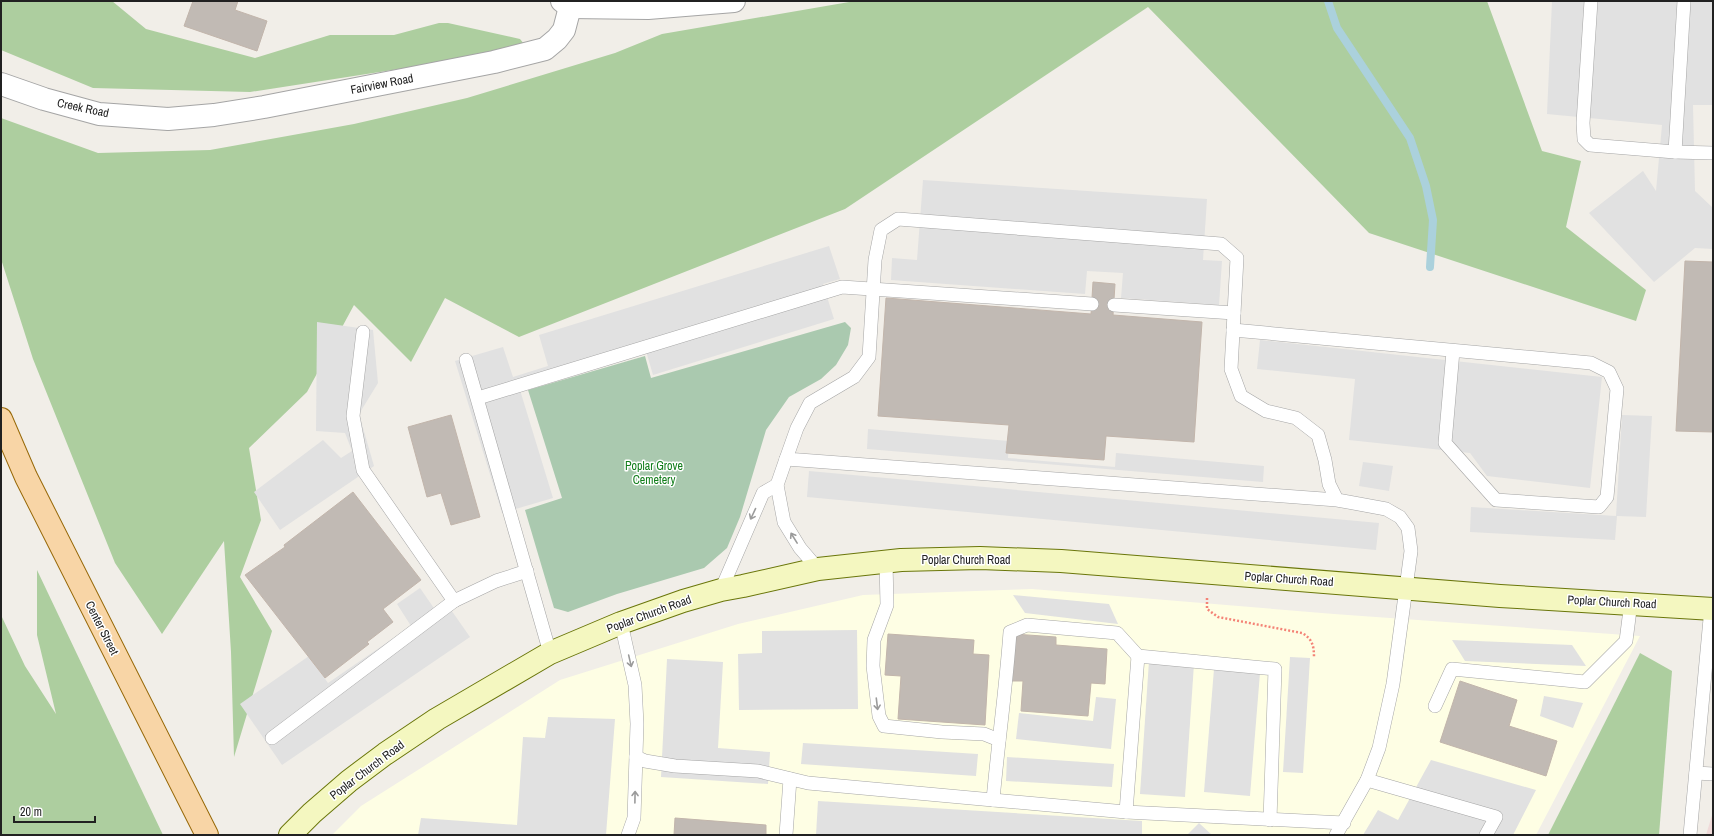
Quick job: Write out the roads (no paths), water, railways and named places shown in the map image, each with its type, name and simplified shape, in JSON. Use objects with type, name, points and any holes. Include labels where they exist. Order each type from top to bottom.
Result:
[{"type":"main road","name":"Center Street","points":[[1,419],[30,484],[207,835]]},
{"type":"street","points":[[566,4],[648,8],[734,1]]},
{"type":"street","name":"Fairview Road","points":[[168,119],[214,115],[264,107],[494,62],[545,49],[557,40],[564,30],[566,4]]},
{"type":"street","name":"Creek Road","points":[[1,84],[44,100],[99,114],[168,119]]},
{"type":"street","name":"Poplar Church Road","points":[[290,835],[312,813],[349,781],[385,754],[436,719],[550,653],[621,623],[721,590],[818,569],[901,560],[980,558],[1061,561],[1500,596],[1631,602],[1712,608]]},
{"type":"lane","points":[[1590,1],[1583,123],[1584,139],[1590,145],[1713,154]]},
{"type":"lane","points":[[1675,152],[1684,1]]},
{"type":"lane","points":[[818,569],[800,548],[784,522],[777,485],[797,428],[810,403],[854,377],[869,357],[875,260],[881,230],[898,219],[1221,244],[1237,258],[1231,369],[1241,396],[1266,411],[1296,418],[1318,435],[1325,460],[1329,484],[1337,500]]},
{"type":"lane","points":[[478,398],[842,287],[1092,304]]},
{"type":"lane","points":[[1114,305],[1234,313]]},
{"type":"lane","points":[[1233,330],[1453,350],[1591,363],[1609,372],[1617,389],[1607,497],[1599,507],[1496,500],[1445,443],[1453,350]]},
{"type":"lane","points":[[363,332],[353,416],[363,470],[454,601]]},
{"type":"lane","points":[[466,360],[550,653]]},
{"type":"lane","points":[[786,459],[1337,500],[1386,508],[1400,517],[1408,528],[1412,551],[1393,684],[1378,748],[1367,780],[1336,835]]},
{"type":"lane","points":[[721,590],[763,493],[777,485]]},
{"type":"lane","points":[[886,562],[887,605],[874,640],[873,666],[879,716],[884,726],[942,732],[984,734],[999,740]]},
{"type":"lane","points":[[272,738],[454,601],[496,581],[527,571]]},
{"type":"lane","points":[[1435,706],[1452,669],[1585,682],[1626,641],[1631,602]]},
{"type":"lane","points":[[1690,835],[1712,608]]},
{"type":"lane","points":[[621,623],[635,685],[637,724],[634,818],[628,835]]},
{"type":"lane","points":[[993,800],[1006,691],[1010,632],[1027,625],[1117,633],[1138,656],[1275,669],[1270,820]]},
{"type":"lane","points":[[1126,812],[1138,656]]},
{"type":"lane","points":[[636,757],[655,763],[675,766],[758,771],[816,784],[1126,812],[1344,823]]},
{"type":"lane","points":[[1696,773],[1713,774]]},
{"type":"lane","points":[[786,835],[790,779]]},
{"type":"lane","points":[[1367,780],[1496,817],[1486,835]]},
{"type":"waterway","points":[[1328,1],[1337,28],[1410,138],[1426,186],[1433,220],[1430,267]]},
{"type":"park label","name":"Poplar Grove Cemetery","points":[[654,473]]}]
